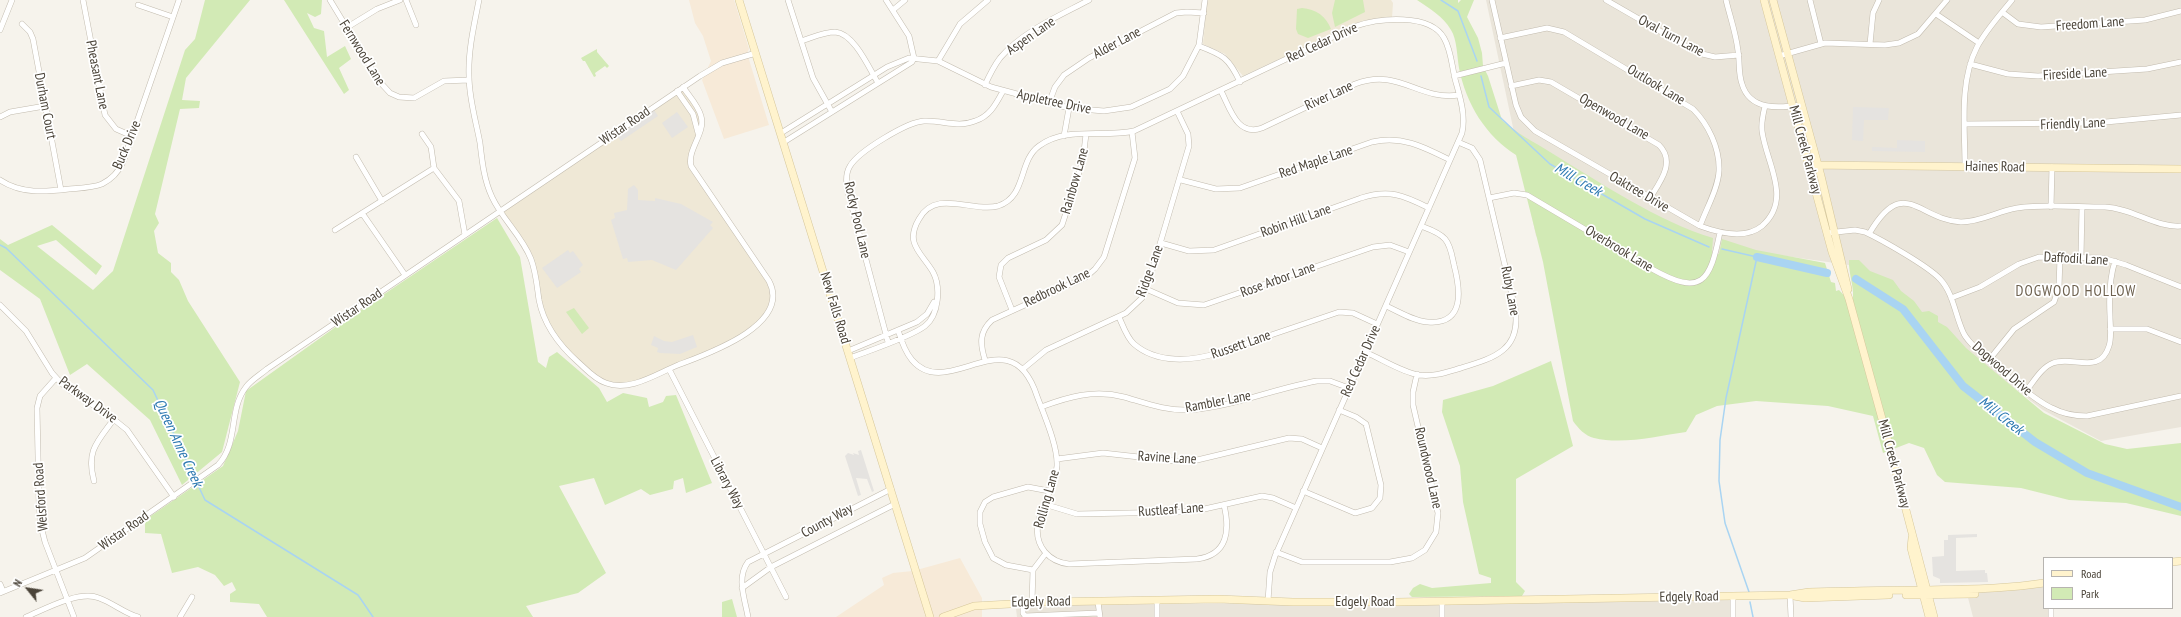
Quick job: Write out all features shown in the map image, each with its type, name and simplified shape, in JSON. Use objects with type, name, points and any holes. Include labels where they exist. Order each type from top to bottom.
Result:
[{"type":"main road","name":"New Falls Road","points":[[740,0],[930,617]]},
{"type":"main road","name":"Mill Creek Parkway","points":[[1764,0],[1827,233],[1849,299],[1912,536],[1911,548],[1925,593]]},
{"type":"main road","name":"Mill Creek Parkway","points":[[1773,0],[1818,165],[1848,286],[1849,299]]},
{"type":"main road","name":"Haines Road","points":[[1809,165],[2181,169]]},
{"type":"main road","name":"Edgely Road","points":[[943,617],[974,606],[1023,602],[1218,599],[1268,602],[1442,601],[1790,595],[1808,592],[1988,592],[1999,589],[2043,583]]},
{"type":"main road","points":[[1925,593],[1929,617]]},
{"type":"main road","points":[[1925,593],[1934,617]]},
{"type":"street","name":"Pheasant Lane","points":[[82,0],[104,115],[116,129],[132,136]]},
{"type":"street","name":"Buck Drive","points":[[0,180],[13,187],[29,191],[92,187],[106,182],[120,168],[179,0]]},
{"type":"street","name":"Fernwood Lane","points":[[330,0],[382,86],[395,96],[414,98],[444,80],[469,80]]},
{"type":"street","points":[[346,28],[377,9],[400,0]]},
{"type":"street","points":[[406,0],[416,25]]},
{"type":"street","points":[[479,0],[471,46],[469,80],[486,181],[499,211],[530,257],[541,307],[550,329],[573,358],[596,378],[613,386],[631,385],[726,346],[741,337],[766,315],[772,299],[772,290],[769,281],[696,175],[690,163],[698,133],[702,125],[701,115],[683,87]]},
{"type":"street","points":[[788,0],[813,78],[832,112]]},
{"type":"street","points":[[784,142],[912,62],[914,58],[911,40],[886,0]]},
{"type":"street","points":[[892,10],[905,0]]},
{"type":"street","points":[[938,61],[960,24],[988,0]]},
{"type":"street","name":"Aspen Lane","points":[[985,85],[997,62],[1011,48],[1040,26],[1089,0]]},
{"type":"street","name":"Appletree Drive","points":[[781,133],[900,60],[914,58],[938,61],[985,85],[1068,108],[1096,111],[1119,110],[1161,94],[1183,76],[1199,46],[1205,0]]},
{"type":"street","name":"Oaktree Drive","points":[[1492,0],[1511,86],[1519,113],[1529,126],[1700,226],[1720,232],[1744,234],[1756,230],[1768,219],[1776,206],[1778,190],[1762,129],[1765,106]]},
{"type":"street","name":"Oval Turn Lane","points":[[1606,0],[1698,53],[1715,57],[1739,55]]},
{"type":"street","points":[[1726,0],[1739,55],[1740,78],[1744,90],[1754,101],[1765,106],[1776,108],[1801,106]]},
{"type":"street","points":[[1810,0],[1821,44]]},
{"type":"street","points":[[1870,44],[1874,13],[1879,0]]},
{"type":"street","points":[[1779,56],[1821,44],[1892,44],[1909,40],[1918,34],[1947,0]]},
{"type":"street","points":[[1965,166],[1966,89],[1970,64],[1979,43],[2012,0]]},
{"type":"street","points":[[0,30],[10,1]]},
{"type":"street","points":[[138,4],[173,17]]},
{"type":"street","name":"Freedom Lane","points":[[2002,12],[2018,24],[2041,27],[2145,20],[2181,11]]},
{"type":"street","name":"Alder Lane","points":[[1049,103],[1055,87],[1060,79],[1090,58],[1176,13],[1204,13]]},
{"type":"street","points":[[1936,14],[1979,43]]},
{"type":"street","name":"Red Cedar Drive","points":[[849,354],[888,342],[927,324],[934,313],[937,294],[936,282],[932,271],[915,246],[914,230],[920,217],[928,208],[940,203],[984,207],[1000,205],[1012,197],[1019,188],[1028,160],[1036,148],[1047,141],[1064,136],[1132,132],[1222,91],[1356,26],[1367,23],[1420,21],[1436,28],[1446,42],[1464,122],[1458,142],[1276,552],[1270,572],[1268,602]]},
{"type":"street","name":"Durham Court","points":[[22,24],[29,31],[32,39],[61,190]]},
{"type":"street","name":"Outlook Lane","points":[[1500,38],[1547,28],[1564,32],[1693,109],[1706,124],[1711,135],[1718,163],[1716,183],[1700,226]]},
{"type":"street","points":[[801,41],[829,33],[845,35],[853,42],[878,83]]},
{"type":"street","points":[[1199,46],[1219,53],[1228,60],[1240,82]]},
{"type":"street","name":"Wistar Road","points":[[2,592],[95,552],[218,465],[226,454],[231,443],[238,401],[248,384],[405,275],[713,67],[756,53]]},
{"type":"street","name":"Fireside Lane","points":[[1970,64],[2008,74],[2038,76],[2147,69],[2181,62]]},
{"type":"street","points":[[1454,76],[1506,63]]},
{"type":"street","name":"River Lane","points":[[1222,91],[1238,122],[1244,128],[1253,130],[1262,128],[1355,84],[1369,79],[1394,80],[1436,96],[1459,95]]},
{"type":"street","name":"Openwood Lane","points":[[1511,86],[1539,80],[1551,82],[1659,145],[1665,154],[1666,167],[1650,198]]},
{"type":"street","points":[[677,91],[693,114],[698,133]]},
{"type":"street","name":"Rocky Pool Lane","points":[[888,342],[846,183],[851,165],[864,152],[915,122],[926,120],[962,125],[983,118],[994,108],[1003,91]]},
{"type":"street","points":[[0,117],[10,112],[45,106]]},
{"type":"street","points":[[1064,136],[1068,108]]},
{"type":"street","name":"Ridge Lane","points":[[1022,369],[1046,350],[1119,317],[1133,309],[1146,290],[1188,155],[1189,139],[1177,111]]},
{"type":"street","name":"Friendly Lane","points":[[1965,124],[2088,124],[2181,115]]},
{"type":"street","name":"Redbrook Lane","points":[[985,360],[980,342],[985,328],[992,320],[1079,280],[1091,273],[1100,262],[1108,247],[1135,158],[1132,132]]},
{"type":"street","points":[[422,134],[430,147],[434,168],[459,201],[465,235]]},
{"type":"street","name":"Rainbow Lane","points":[[1012,310],[999,278],[1001,265],[1008,258],[1046,240],[1062,225],[1083,160],[1086,134]]},
{"type":"street","name":"Red Maple Lane","points":[[1181,180],[1216,189],[1240,188],[1372,142],[1388,140],[1411,142],[1450,160]]},
{"type":"street","name":"Ruby Lane","points":[[1365,352],[1417,374],[1434,376],[1491,359],[1507,346],[1513,336],[1516,316],[1478,155],[1472,148],[1458,142]]},
{"type":"street","points":[[356,157],[382,201]]},
{"type":"street","points":[[2051,207],[2052,167]]},
{"type":"street","points":[[335,230],[434,168]]},
{"type":"street","name":"Robin Hill Lane","points":[[1161,243],[1189,251],[1214,250],[1361,198],[1384,193],[1398,194],[1429,208]]},
{"type":"street","name":"Overbrook Lane","points":[[1489,198],[1514,193],[1533,197],[1652,269],[1683,284],[1699,280],[1710,270],[1720,232]]},
{"type":"street","points":[[1869,234],[1885,211],[1903,204],[1915,205],[1946,219],[1960,222],[1974,221],[2018,208],[2082,207],[2119,208],[2167,225],[2181,226]]},
{"type":"street","points":[[2081,257],[2082,207]]},
{"type":"street","points":[[362,213],[405,275]]},
{"type":"street","points":[[1386,306],[1428,322],[1440,321],[1448,316],[1458,302],[1460,289],[1449,245],[1442,236],[1421,226]]},
{"type":"street","name":"Dogwood Drive","points":[[1827,233],[1855,230],[1869,234],[1935,274],[1945,285],[1952,298],[1964,334],[1971,344],[2026,391],[2053,409],[2078,416],[2095,415],[2181,396]]},
{"type":"street","name":"Rose Arbor Lane","points":[[1146,290],[1178,303],[1204,305],[1373,246],[1390,245],[1409,252]]},
{"type":"street","name":"Daffodil Lane","points":[[1952,298],[1980,288],[2026,261],[2038,257],[2081,257],[2114,261],[2181,287]]},
{"type":"street","points":[[1988,360],[2014,329],[2054,302],[2059,287],[2060,257]]},
{"type":"street","points":[[2026,391],[2046,367],[2055,362],[2086,363],[2100,359],[2109,346],[2110,287],[2114,261]]},
{"type":"street","points":[[849,354],[886,335],[918,322],[927,314],[937,294]]},
{"type":"street","name":"Parkway Drive","points":[[0,305],[26,331],[56,378],[72,392],[114,419],[133,438],[174,497]]},
{"type":"street","name":"Russett Lane","points":[[1119,317],[1131,341],[1140,349],[1168,358],[1183,360],[1202,358],[1339,312],[1353,313],[1377,324]]},
{"type":"street","points":[[2110,329],[2146,329],[2181,342]]},
{"type":"street","name":"Rolling Lane","points":[[898,330],[912,360],[926,369],[942,372],[985,360],[1002,359],[1014,363],[1022,369],[1034,387],[1057,459],[1057,469],[1044,504],[1037,534],[1038,541],[1046,553]]},
{"type":"street","name":"Library Way","points":[[669,369],[786,597]]},
{"type":"street","name":"Roundwood Lane","points":[[1276,552],[1302,562],[1390,562],[1412,558],[1429,546],[1438,526],[1438,513],[1413,405],[1413,392],[1417,374]]},
{"type":"street","name":"Welsford Road","points":[[56,378],[40,396],[37,408],[39,514],[45,542],[74,617]]},
{"type":"street","name":"Rambler Lane","points":[[1041,407],[1077,396],[1100,393],[1123,396],[1163,408],[1189,410],[1316,381],[1330,380],[1349,388]]},
{"type":"street","points":[[1303,491],[1355,513],[1372,508],[1380,498],[1381,485],[1366,424],[1356,417],[1339,410]]},
{"type":"street","points":[[94,481],[91,464],[92,453],[97,442],[114,419]]},
{"type":"street","name":"Ravine Lane","points":[[1057,459],[1103,453],[1176,461],[1193,461],[1289,438],[1302,439],[1322,448]]},
{"type":"street","points":[[1033,570],[1006,566],[993,558],[984,536],[980,512],[985,502],[1028,487],[1049,491]]},
{"type":"street","name":"County Way","points":[[742,588],[746,565],[764,552],[891,489]]},
{"type":"street","name":"Rustleaf Lane","points":[[1044,504],[1069,513],[1085,515],[1180,512],[1266,496],[1296,508]]},
{"type":"street","points":[[748,617],[742,588],[771,566],[895,504]]},
{"type":"street","points":[[1032,602],[1033,570],[1046,553],[1054,560],[1069,564],[1203,558],[1216,551],[1224,541],[1228,525],[1224,505]]},
{"type":"street","points":[[0,584],[2,592]]},
{"type":"street","points":[[1790,595],[1791,617]]},
{"type":"street","points":[[26,617],[79,596],[93,596],[138,617]]},
{"type":"street","points":[[1733,596],[1733,617]]},
{"type":"street","points":[[180,617],[192,597]]},
{"type":"street","points":[[1157,600],[1157,617]]},
{"type":"street","points":[[1442,601],[1442,617]]},
{"type":"street","points":[[1023,602],[1023,613],[1025,616],[1100,615],[1098,602]]},
{"type":"shaded area","points":[[689,0],[734,0],[749,49],[747,53],[769,125],[724,139],[702,80],[711,61],[703,36],[695,23]]},
{"type":"shaded area","points":[[1207,0],[1391,0],[1393,3],[1392,18],[1368,20],[1356,23],[1243,76],[1225,54],[1203,44]]},
{"type":"shaded area","points":[[1486,0],[2181,0],[2181,427],[2101,441],[2043,410],[1849,265],[1764,253],[1710,338],[1536,236]]},
{"type":"shaded area","points":[[683,87],[702,121],[690,163],[772,290],[769,310],[745,335],[631,385],[604,382],[569,354],[548,326],[530,257],[499,211]]},
{"type":"shaded area","points":[[1853,107],[1889,108],[1888,120],[1864,120],[1863,141],[1852,140]]},
{"type":"shaded area","points":[[654,110],[658,116],[621,141],[617,136]]},
{"type":"shaded area","points":[[677,112],[688,127],[672,138],[662,123]]},
{"type":"shaded area","points":[[1897,140],[1925,141],[1925,152],[1872,151],[1872,147],[1897,148]]},
{"type":"shaded area","points":[[634,185],[638,190],[638,200],[655,201],[655,198],[681,204],[713,222],[710,225],[713,228],[676,270],[652,260],[628,262],[627,258],[623,259],[611,220],[615,218],[614,213],[627,210],[628,189]]},
{"type":"shaded area","points":[[568,250],[570,253],[573,251],[583,265],[579,269],[581,272],[557,288],[542,268]]},
{"type":"shaded area","points":[[693,335],[697,347],[680,354],[660,353],[657,352],[658,348],[651,345],[654,336],[664,341],[672,342]]},
{"type":"shaded area","points":[[861,450],[874,491],[872,492],[867,479],[856,478],[861,495],[858,496],[845,456],[848,453],[859,455],[858,451]]},
{"type":"shaded area","points":[[1977,534],[1977,537],[1956,538],[1956,571],[1985,570],[1985,573],[1987,573],[1988,582],[1940,583],[1940,579],[1933,576],[1932,557],[1944,556],[1944,540],[1948,540],[1948,535]]},
{"type":"shaded area","points":[[960,558],[982,598],[982,617],[836,617],[884,585],[882,578],[893,573],[913,571]]},
{"type":"shaded area","points":[[2043,584],[2043,609],[2053,609],[2054,617],[1973,617],[1967,594]]},
{"type":"shaded area","points":[[1735,600],[1735,617],[1017,617],[1016,609],[1074,605]]},
{"type":"green space","points":[[205,0],[250,0],[186,78],[182,100],[200,101],[199,108],[180,109],[155,214],[159,223],[154,231],[158,253],[171,263],[171,272],[179,280],[188,301],[240,382],[222,452],[182,485],[150,420],[87,364],[70,375],[40,299],[0,270],[0,239],[8,245],[52,225],[102,266],[96,275],[56,240],[37,246],[93,290],[113,271],[185,50],[195,39]]},
{"type":"green space","points":[[284,0],[322,0],[321,14],[315,17],[307,13],[314,28],[324,31],[327,57],[345,46],[351,59],[339,68],[349,90],[344,94]]},
{"type":"green space","points":[[1335,0],[1363,0],[1365,12],[1335,27],[1332,13]]},
{"type":"green space","points":[[1417,0],[1458,0],[1458,3],[1461,0],[1474,0],[1467,17],[1478,38],[1482,53],[1483,66],[1488,76],[1502,120],[1525,137],[1651,212],[1693,231],[1713,238],[1712,252],[1719,254],[1722,239],[1756,250],[1825,263],[1831,282],[1835,283],[1836,291],[1839,290],[1852,304],[1853,288],[1849,260],[1859,260],[1870,271],[1893,280],[1901,291],[1914,301],[1922,312],[1929,311],[1938,316],[1938,322],[1947,327],[1966,348],[2044,413],[2105,444],[2127,449],[2181,443],[2181,516],[2126,503],[2069,500],[2021,488],[1945,482],[1937,475],[1924,448],[1909,443],[1883,453],[1873,416],[1828,406],[1756,401],[1717,406],[1696,415],[1686,432],[1617,441],[1594,438],[1585,434],[1573,421],[1543,262],[1516,155],[1495,138],[1479,118],[1472,106],[1462,81],[1456,43],[1448,25],[1440,17]]},
{"type":"green space","points":[[1302,8],[1312,10],[1320,14],[1329,24],[1331,29],[1308,38],[1298,34],[1296,29],[1297,9]]},
{"type":"green space","points":[[597,49],[597,52],[609,66],[607,68],[605,66],[595,73],[596,76],[594,77],[585,61],[581,58]]},
{"type":"green space","points":[[497,218],[520,257],[538,362],[546,368],[549,357],[557,352],[599,388],[607,402],[623,393],[647,398],[649,407],[663,402],[666,396],[676,395],[712,483],[686,493],[683,478],[674,481],[673,489],[650,495],[641,489],[605,505],[594,478],[559,486],[606,573],[578,593],[526,606],[533,617],[267,617],[259,604],[230,602],[230,594],[236,590],[232,582],[224,586],[215,575],[198,567],[172,573],[161,534],[145,533],[145,520],[223,466],[238,431],[246,391],[337,326]]},
{"type":"green space","points":[[574,308],[589,328],[582,334],[566,312]]},
{"type":"green space","points":[[1551,361],[1573,446],[1516,479],[1516,582],[1525,591],[1522,596],[1412,597],[1409,594],[1413,588],[1420,584],[1432,588],[1491,583],[1491,578],[1479,574],[1463,502],[1460,466],[1442,412],[1443,400],[1493,386]]},
{"type":"green space","points":[[732,599],[737,617],[722,617],[722,602]]},
{"type":"waterway","name":"Mill Creek","points":[[1441,0],[1458,11],[1477,61]]},
{"type":"waterway","name":"Mill Creek","points":[[1481,76],[1489,107],[1550,164],[1645,219],[1709,247]]},
{"type":"waterway","name":"Queen Anne Creek","points":[[0,245],[6,248],[153,390],[195,479]]},
{"type":"waterway","points":[[1722,249],[1757,257],[1726,398],[1720,440],[1719,481],[1725,523],[1749,592]]},
{"type":"waterway","name":"Mill Creek","points":[[1757,257],[1827,273]]},
{"type":"waterway","name":"Mill Creek","points":[[1856,279],[1903,309],[1963,386],[2035,442],[2087,473],[2181,507]]},
{"type":"waterway","name":"Queen Anne Creek","points":[[197,483],[205,500],[358,595],[373,617]]},
{"type":"waterway","points":[[1750,602],[1753,617]]},
{"type":"district","name":"DOGWOOD HOLLOW","points":[[2076,292]]}]
